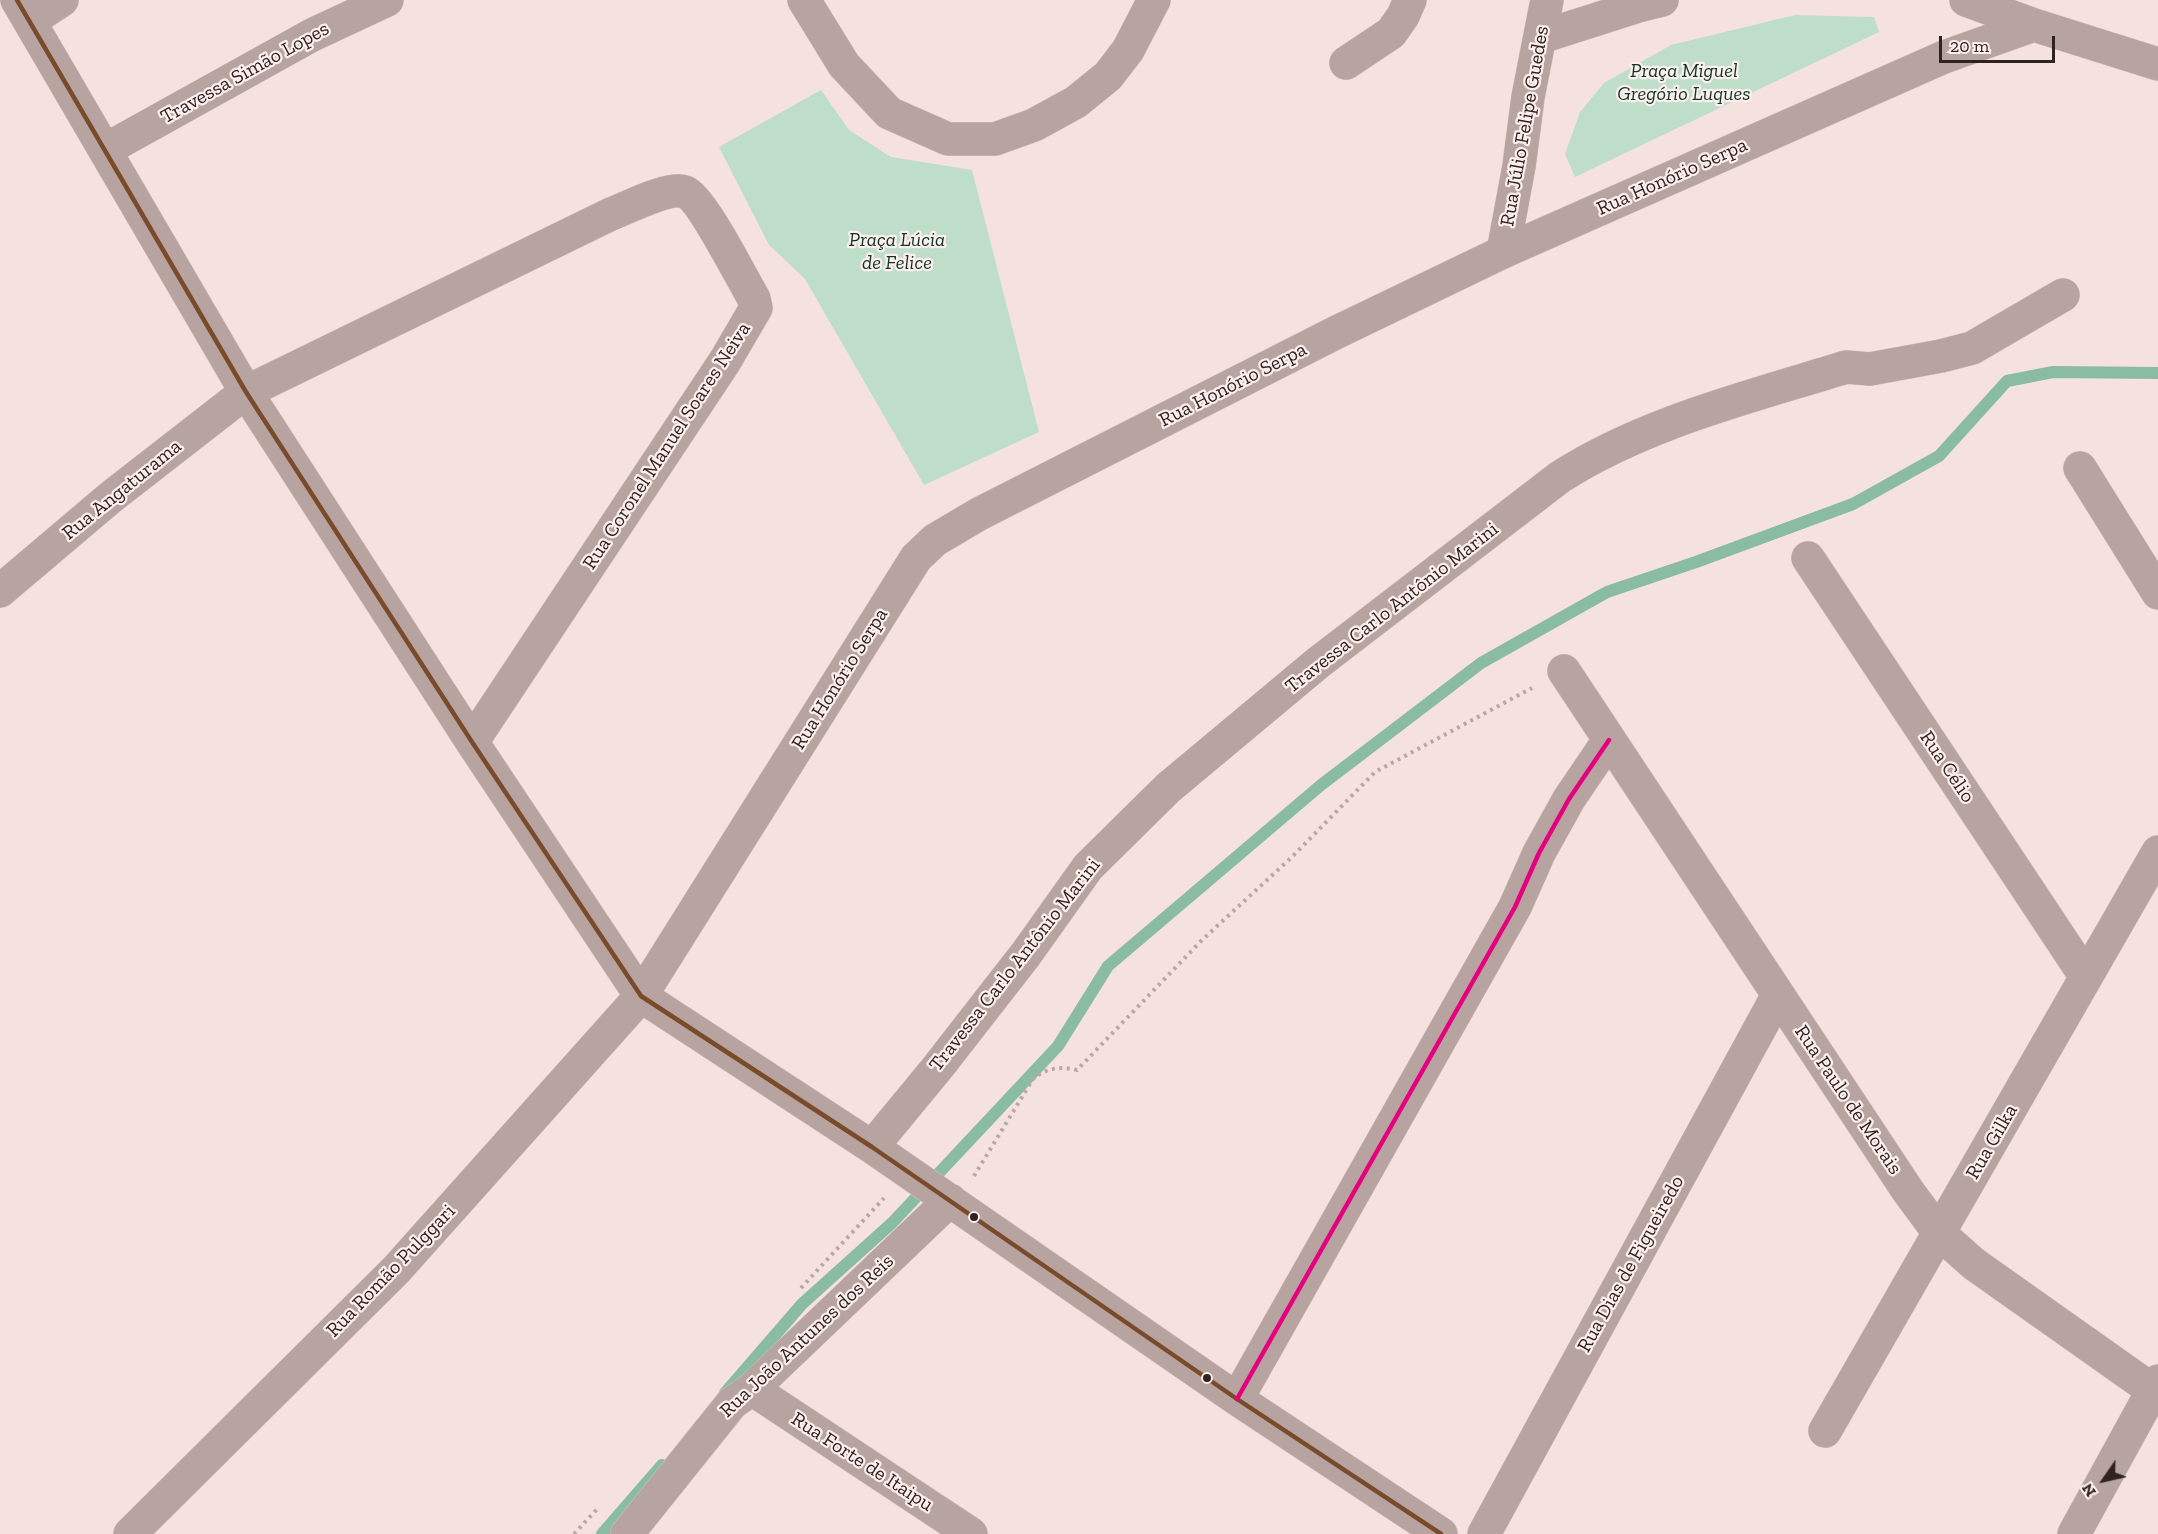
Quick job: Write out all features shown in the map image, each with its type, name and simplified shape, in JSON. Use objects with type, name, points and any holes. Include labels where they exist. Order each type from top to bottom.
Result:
[{"type":"street","points":[[62,0],[24,10],[246,392],[472,742],[641,996],[872,1147],[1237,1399],[1441,1534]]},
{"type":"street","name":"Travessa Simão Lopes","points":[[105,150],[312,35],[387,0]]},
{"type":"street","points":[[804,0],[844,64],[889,113],[948,139],[995,139],[1034,125],[1076,102],[1108,76],[1128,50],[1154,0]]},
{"type":"street","points":[[1346,63],[1391,33],[1403,16],[1410,0]]},
{"type":"street","name":"Rua Júlio Felipe Guedes","points":[[1503,252],[1528,97],[1547,0]]},
{"type":"street","points":[[1541,37],[1662,0]]},
{"type":"street","points":[[1966,0],[2034,25],[2158,64]]},
{"type":"street","name":"Rua Honório Serpa","points":[[641,996],[916,558],[935,540],[990,509],[1335,333],[1503,252],[1944,57],[2034,25]]},
{"type":"street","name":"Rua Coronel Manuel Soares Neiva","points":[[246,392],[611,214],[653,197],[668,192],[685,192],[693,198],[704,213],[754,299],[754,311],[725,361],[472,742]]},
{"type":"street","name":"Travessa Carlo Antônio Marini","points":[[872,1147],[1026,954],[1088,867],[1167,788],[1319,663],[1560,477],[1584,462],[1686,417],[1846,368],[1870,369],[1972,348],[2063,295]]},
{"type":"street","name":"Rua Angaturama","points":[[0,591],[111,497],[246,392]]},
{"type":"street","points":[[2080,468],[2158,593]]},
{"type":"street","name":"Rua Célio","points":[[1808,558],[2086,977]]},
{"type":"street","name":"Rua Paulo de Morais","points":[[1564,671],[1908,1191],[1940,1233],[1974,1264],[2156,1388]]},
{"type":"street","points":[[1237,1399],[1509,917],[1539,853],[1569,799],[1609,740]]},
{"type":"street","name":"Rua Gilka","points":[[1825,1431],[2158,852]]},
{"type":"street","name":"Rua Dias de Figueiredo","points":[[1484,1534],[1778,995]]},
{"type":"street","name":"Rua Romão Pulggari","points":[[129,1534],[396,1270],[641,996]]},
{"type":"street","name":"Rua João Antunes dos Reis","points":[[627,1534],[732,1404],[752,1389],[952,1202]]},
{"type":"street","points":[[2074,1534],[2156,1388]]},
{"type":"street","name":"Rua Forte de Itaipu","points":[[752,1389],[971,1534]]},
{"type":"path","points":[[952,1202],[971,1181],[1033,1079],[1042,1072],[1063,1066],[1077,1070],[1202,940],[1292,857],[1375,772],[1564,671]]},
{"type":"green space","name":"Praça Miguel Gregório Luques","points":[[1795,15],[1874,17],[1879,32],[1575,177],[1565,154],[1580,112],[1604,83],[1671,45]]},
{"type":"green space","name":"Praça Lúcia de Felice","points":[[821,90],[849,130],[891,157],[972,170],[1039,432],[924,485],[805,279],[769,245],[719,147]]},
{"type":"waterway","points":[[725,1393],[802,1304],[892,1223],[1058,1046],[1108,966],[1321,785],[1481,663],[1607,592],[1853,504],[1939,456],[2007,381],[2053,372],[2158,373]]},
{"type":"waterway","points":[[602,1534],[662,1465]]},
{"type":"transit line","points":[[17,0],[246,392],[472,742],[641,996],[872,1147],[1237,1399],[1441,1534]]},
{"type":"transit line","points":[[1237,1399],[1515,907],[1539,853],[1569,799],[1609,740]]}]
